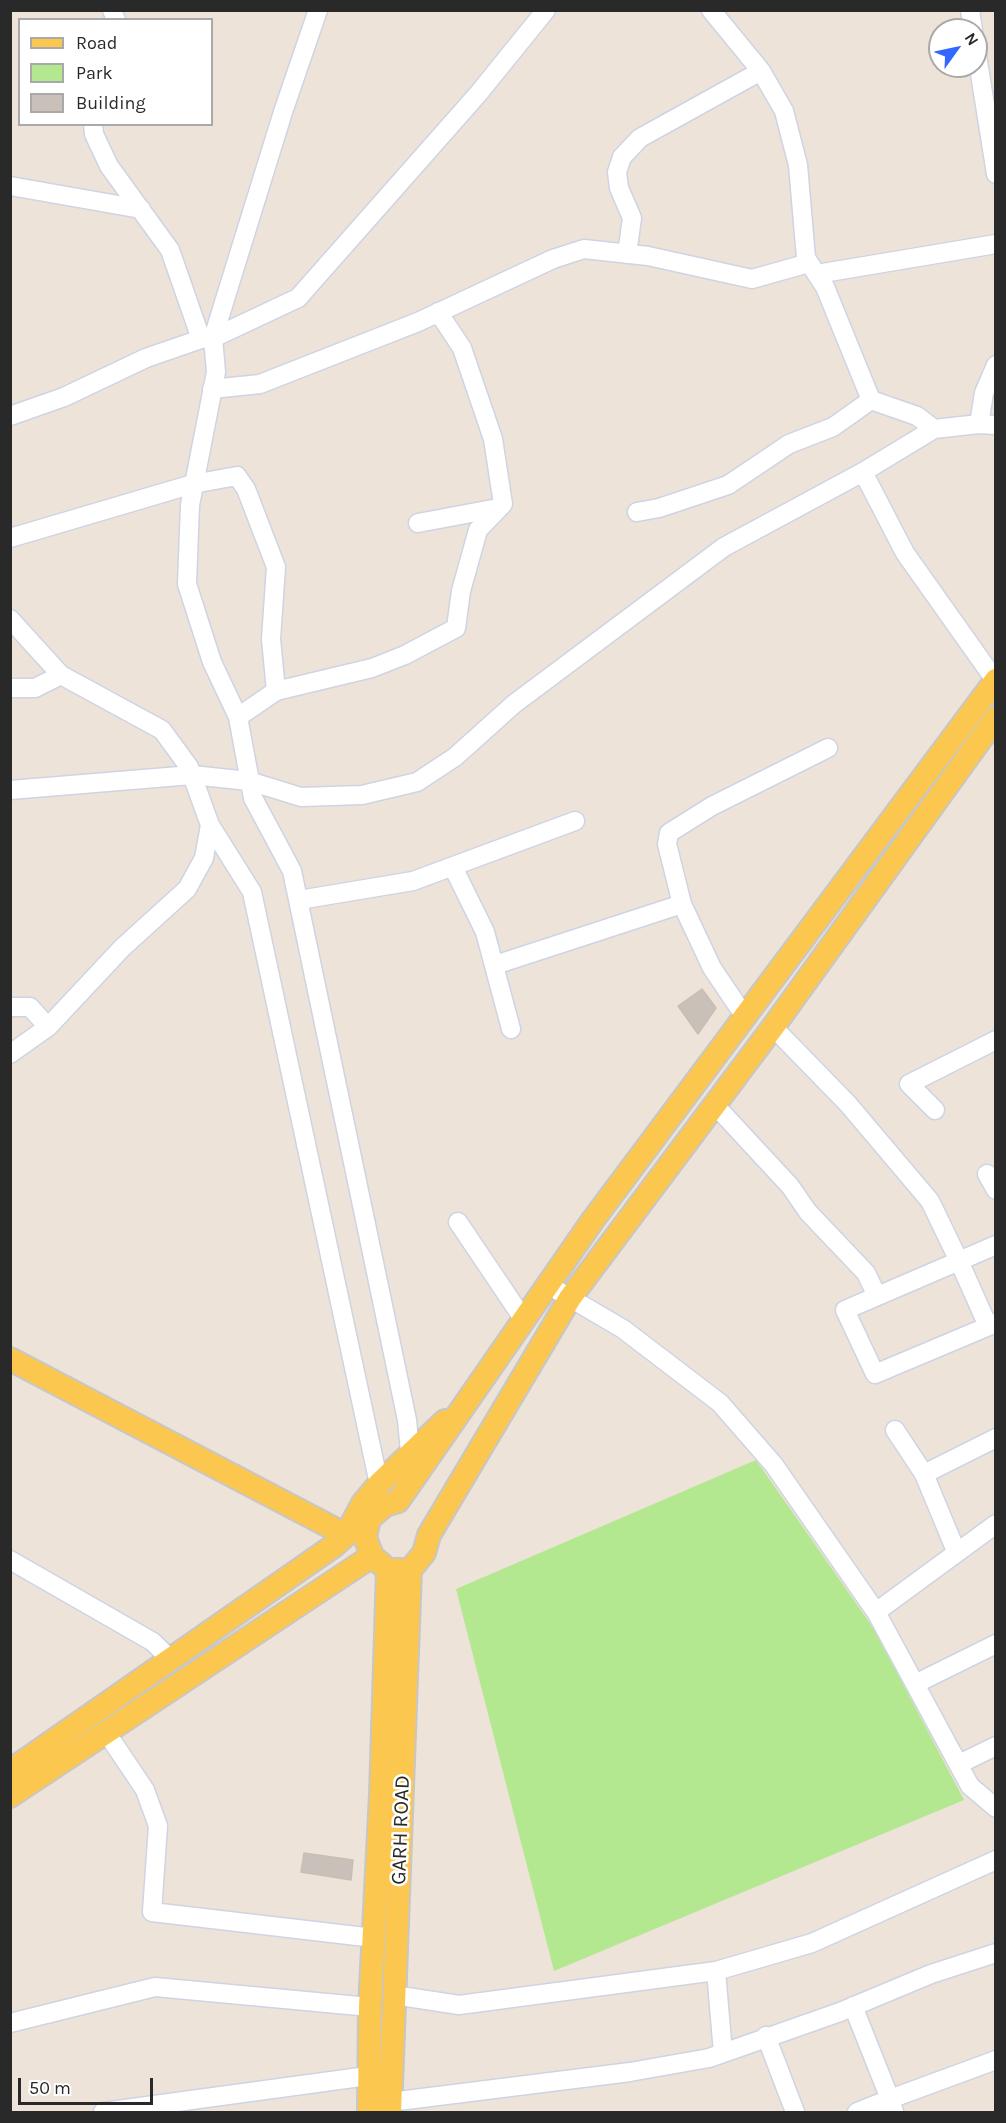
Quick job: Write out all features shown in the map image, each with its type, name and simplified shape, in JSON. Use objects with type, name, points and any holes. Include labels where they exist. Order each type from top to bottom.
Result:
[{"type":"main road","name":"GARH ROAD","points":[[390,2107],[394,1995],[380,1563],[365,1537],[369,1519],[385,1505],[398,1501],[548,1285],[745,1015],[995,680]]},
{"type":"main road","name":"GARH ROAD","points":[[369,2112],[368,2076],[374,1938],[390,1845],[417,1561],[429,1535],[570,1298],[770,1030],[996,718]]},
{"type":"main road","points":[[745,1015],[770,1030]]},
{"type":"main road","points":[[10,1359],[346,1535]]},
{"type":"main road","points":[[10,1771],[322,1555],[346,1535],[363,1503],[410,1452],[440,1424],[459,1416]]},
{"type":"main road","points":[[10,1796],[106,1732],[380,1563],[417,1561]]},
{"type":"street","points":[[207,338],[318,10]]},
{"type":"street","points":[[10,416],[64,397],[146,358],[207,338],[298,298],[478,94],[546,10]]},
{"type":"street","points":[[711,10],[761,71],[784,111],[798,165],[806,258],[825,287],[871,400],[917,416],[934,429]]},
{"type":"street","points":[[627,254],[632,218],[619,188],[617,172],[622,157],[640,138],[761,71]]},
{"type":"street","points":[[981,78],[996,174]]},
{"type":"street","points":[[93,126],[93,134],[109,166],[170,250],[207,338],[216,372],[190,505],[187,584],[212,662],[238,717],[253,798],[292,871],[407,1420],[410,1452]]},
{"type":"street","points":[[10,186],[141,209]]},
{"type":"street","points":[[212,389],[260,384],[438,312],[553,259],[584,249],[627,254],[752,279],[813,268],[996,244]]},
{"type":"street","points":[[238,717],[276,691],[372,668],[456,628],[461,591],[478,530],[503,504],[493,439],[462,348],[438,312]]},
{"type":"street","points":[[10,790],[192,775],[249,781],[301,797],[362,795],[417,782],[455,757],[514,704],[724,547],[863,472],[934,429],[988,424],[984,393],[996,365]]},
{"type":"street","points":[[637,512],[660,508],[728,485],[789,444],[833,427],[871,400]]},
{"type":"street","points":[[863,472],[905,554],[995,680]]},
{"type":"street","points":[[10,538],[193,484],[237,476],[246,489],[276,567],[271,639],[276,691]]},
{"type":"street","points":[[418,523],[498,508]]},
{"type":"street","points":[[10,619],[61,675],[162,730],[189,766],[210,825],[252,892],[379,1484]]},
{"type":"street","points":[[10,688],[35,687],[61,675]]},
{"type":"street","points":[[745,1015],[712,968],[682,904],[667,844],[669,833],[712,806],[828,748]]},
{"type":"street","points":[[299,900],[413,881],[575,822]]},
{"type":"street","points":[[10,1054],[48,1027],[122,948],[186,889],[204,858],[210,825]]},
{"type":"street","points":[[453,867],[485,932],[511,1029]]},
{"type":"street","points":[[495,965],[682,904]]},
{"type":"street","points":[[10,1007],[30,1007],[48,1027]]},
{"type":"street","points":[[770,1030],[848,1104],[930,1201],[959,1261],[992,1324],[875,1374],[845,1310],[877,1296],[959,1261],[996,1245]]},
{"type":"street","points":[[935,1110],[909,1084],[996,1040]]},
{"type":"street","points":[[714,1104],[790,1186],[808,1212],[866,1273],[877,1296]]},
{"type":"street","points":[[458,1222],[524,1320]]},
{"type":"street","points":[[548,1285],[623,1329],[720,1403],[774,1465],[876,1612],[970,1786],[996,1808]]},
{"type":"street","points":[[895,1430],[924,1474],[956,1551]]},
{"type":"street","points":[[924,1474],[996,1438]]},
{"type":"street","points":[[876,1612],[956,1551],[996,1524]]},
{"type":"street","points":[[10,1560],[153,1642],[170,1659]]},
{"type":"street","points":[[915,1684],[996,1644]]},
{"type":"street","points":[[106,1732],[145,1790],[158,1826],[152,1912],[374,1938]]},
{"type":"street","points":[[959,1764],[996,1746]]},
{"type":"street","points":[[394,1995],[459,2005],[716,1971],[812,1943],[996,1860]]},
{"type":"street","points":[[390,2107],[630,2072],[709,2058],[853,2006],[931,1974],[995,1956]]},
{"type":"street","points":[[716,1971],[723,2053]]},
{"type":"street","points":[[10,2022],[156,1987],[370,2007]]},
{"type":"street","points":[[853,2006],[892,2106]]},
{"type":"street","points":[[766,2036],[795,2112]]},
{"type":"street","points":[[857,2112],[892,2106],[996,2060]]},
{"type":"street","points":[[102,2112],[368,2076]]},
{"type":"green space","points":[[756,1460],[874,1629],[964,1800],[554,1971],[456,1589]]},
{"type":"building","points":[[702,989],[716,1008],[698,1034],[678,1006]]},
{"type":"building","points":[[304,1853],[353,1860],[351,1880],[301,1872]]}]
